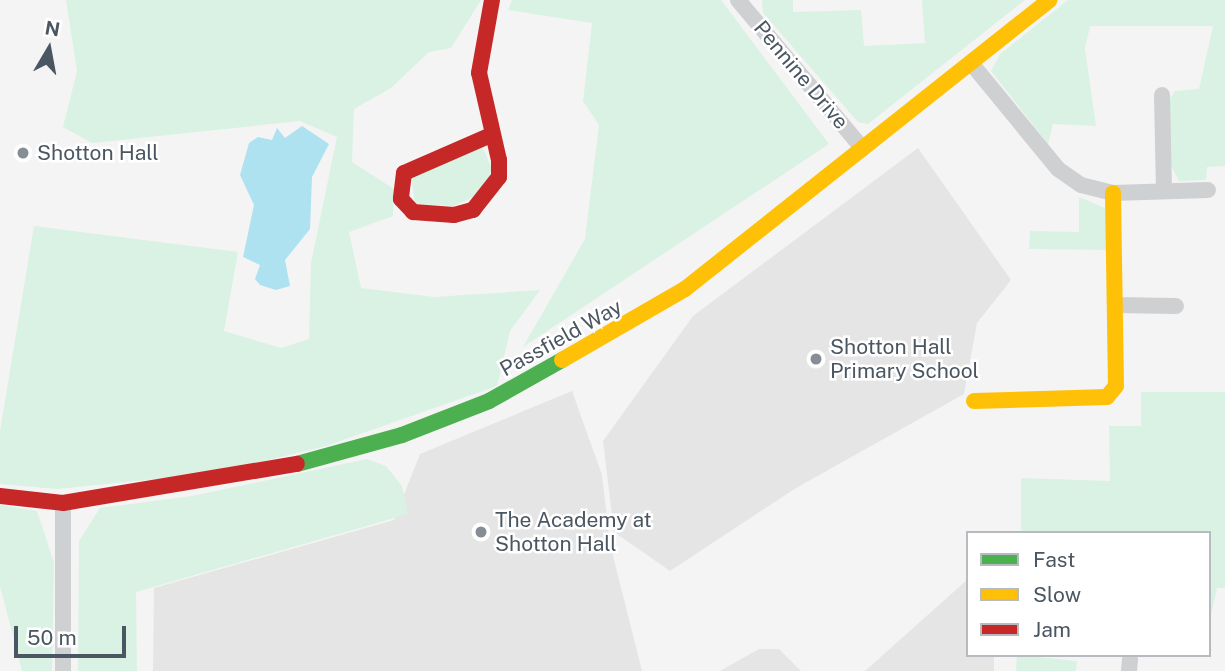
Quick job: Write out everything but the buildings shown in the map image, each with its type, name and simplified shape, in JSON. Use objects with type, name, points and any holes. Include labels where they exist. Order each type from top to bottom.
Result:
[{"type":"street","points":[[491,135],[404,173],[401,199],[424,214],[473,210],[499,177],[491,135],[479,73],[492,0]]},
{"type":"street","name":"Passfield Way","points":[[0,496],[63,503],[252,476],[402,435],[489,401],[685,289],[1049,0]]},
{"type":"street","name":"Pennine Drive","points":[[740,1],[863,149]]},
{"type":"street","points":[[971,63],[1058,169],[1081,185],[1113,193],[1208,190]]},
{"type":"street","points":[[1162,95],[1164,191]]},
{"type":"street","points":[[974,401],[1107,397],[1116,386],[1113,193]]},
{"type":"street","points":[[1115,305],[1176,306]]},
{"type":"street","points":[[63,503],[63,671]]},
{"type":"shaded area","name":"Shotton Hall Primary School","points":[[918,148],[1011,280],[977,323],[964,394],[796,488],[670,571],[614,532],[603,441],[693,316]]},
{"type":"shaded area","name":"The Academy at Shotton Hall","points":[[572,391],[602,475],[610,544],[642,671],[153,671],[154,588],[394,520],[420,454]]},
{"type":"shaded area","points":[[966,581],[966,657],[994,657],[994,671],[865,671]]},
{"type":"shaded area","points":[[759,649],[779,649],[801,671],[720,671]]},
{"type":"green space","points":[[66,0],[481,0],[451,48],[429,52],[391,88],[354,109],[352,162],[394,189],[393,216],[349,232],[361,288],[434,297],[540,290],[510,331],[497,386],[326,446],[215,473],[57,489],[0,484],[0,431],[34,226],[238,252],[224,331],[281,348],[309,339],[311,263],[337,137],[300,121],[92,143],[63,127],[77,71]]},
{"type":"green space","points":[[512,0],[721,0],[829,144],[523,347],[585,239],[599,125],[583,101],[592,23],[508,10]]},
{"type":"green space","points":[[762,0],[793,0],[793,12],[861,10],[864,46],[925,43],[922,0],[1025,0],[868,124],[858,122],[763,13]]},
{"type":"green space","points":[[1068,0],[1225,0],[1225,166],[1207,167],[1206,180],[1179,181],[1170,164],[1169,100],[1175,91],[1199,89],[1213,26],[1090,26],[1085,49],[1096,126],[1053,124],[1048,144],[991,71],[1000,54]]},
{"type":"green space","points":[[482,146],[492,169],[483,193],[453,206],[415,204],[411,175]]},
{"type":"green space","points":[[1079,197],[1105,208],[1108,250],[1029,249],[1030,231],[1079,232]]},
{"type":"green space","points":[[1141,392],[1225,392],[1225,588],[1217,588],[1211,615],[1211,531],[1021,531],[1021,478],[1110,481],[1109,426],[1141,426]]},
{"type":"green space","points":[[367,459],[386,466],[402,486],[408,514],[136,592],[137,671],[78,671],[79,541],[100,508],[192,496]]},
{"type":"green space","points":[[0,505],[37,511],[54,563],[52,671],[22,671],[0,586]]},
{"type":"green space","points":[[1017,657],[1077,661],[1076,671],[1016,671]]},
{"type":"water","points":[[302,126],[329,144],[312,177],[310,229],[285,260],[290,286],[276,290],[260,285],[255,279],[260,265],[243,257],[254,205],[240,175],[249,143],[258,137],[272,140],[277,128],[285,138]]},
{"type":"traffic: fast","points":[[297,464],[402,435],[489,401],[562,360]]},
{"type":"traffic: slow","points":[[562,360],[685,289],[1049,0]]},
{"type":"traffic: slow","points":[[974,401],[1107,397],[1116,386],[1113,193]]},
{"type":"traffic: jam","points":[[491,135],[404,173],[401,199],[413,212],[454,215],[473,210],[499,177],[499,160],[479,73],[492,0]]},
{"type":"traffic: jam","points":[[0,496],[63,503],[297,464]]},
{"type":"place","name":"Shotton Hall","points":[[23,153]]},
{"type":"place","name":"Shotton Hall Primary School","points":[[816,359]]},
{"type":"place","name":"The Academy at Shotton Hall","points":[[481,532]]}]
